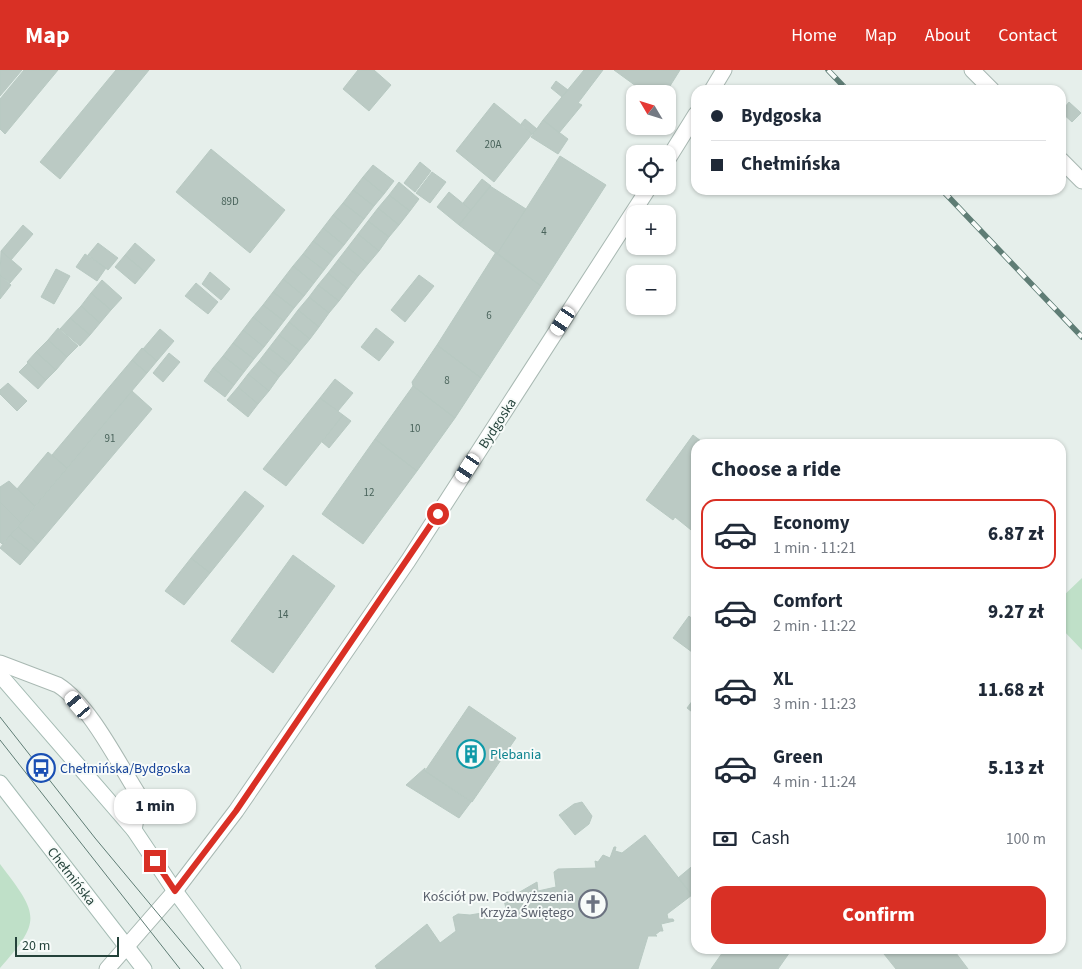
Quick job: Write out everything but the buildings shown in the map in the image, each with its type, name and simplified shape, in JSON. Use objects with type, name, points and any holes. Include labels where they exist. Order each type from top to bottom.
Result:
[{"type":"street","points":[[715,85],[724,70]]},
{"type":"street","points":[[972,70],[987,85]]},
{"type":"street","points":[[676,146],[691,122]]},
{"type":"street","points":[[1066,165],[1082,181]]},
{"type":"street","name":"Bydgoska","points":[[107,969],[175,891],[236,811],[408,561],[644,195]]},
{"type":"street","points":[[0,663],[58,685],[66,690],[118,758],[125,774],[140,797],[134,830]]},
{"type":"street","points":[[0,675],[134,830],[175,891],[233,969]]},
{"type":"street","name":"Chełmińska","points":[[0,783],[144,969]]},
{"type":"green space","points":[[1082,578],[1082,650],[1066,633],[1066,593]]},
{"type":"green space","points":[[0,864],[22,895],[28,906],[30,917],[29,927],[23,939],[0,968]]},
{"type":"tram line","points":[[0,717],[95,838],[204,969]]},
{"type":"tram line","points":[[0,740],[180,969]]},
{"type":"railway","points":[[828,70],[842,85]]},
{"type":"railway","points":[[947,195],[1082,337]]},
{"type":"place","name":"Plebania","points":[[471,754]]},
{"type":"place","name":"Chełmińska/Bydgoska","points":[[41,768]]},
{"type":"place","name":"Kościół pw. Podwyższenia Krzyża Świętego","points":[[593,904]]},
{"type":"route","points":[[155,861],[175,891],[236,811],[408,561],[438,514]]}]
